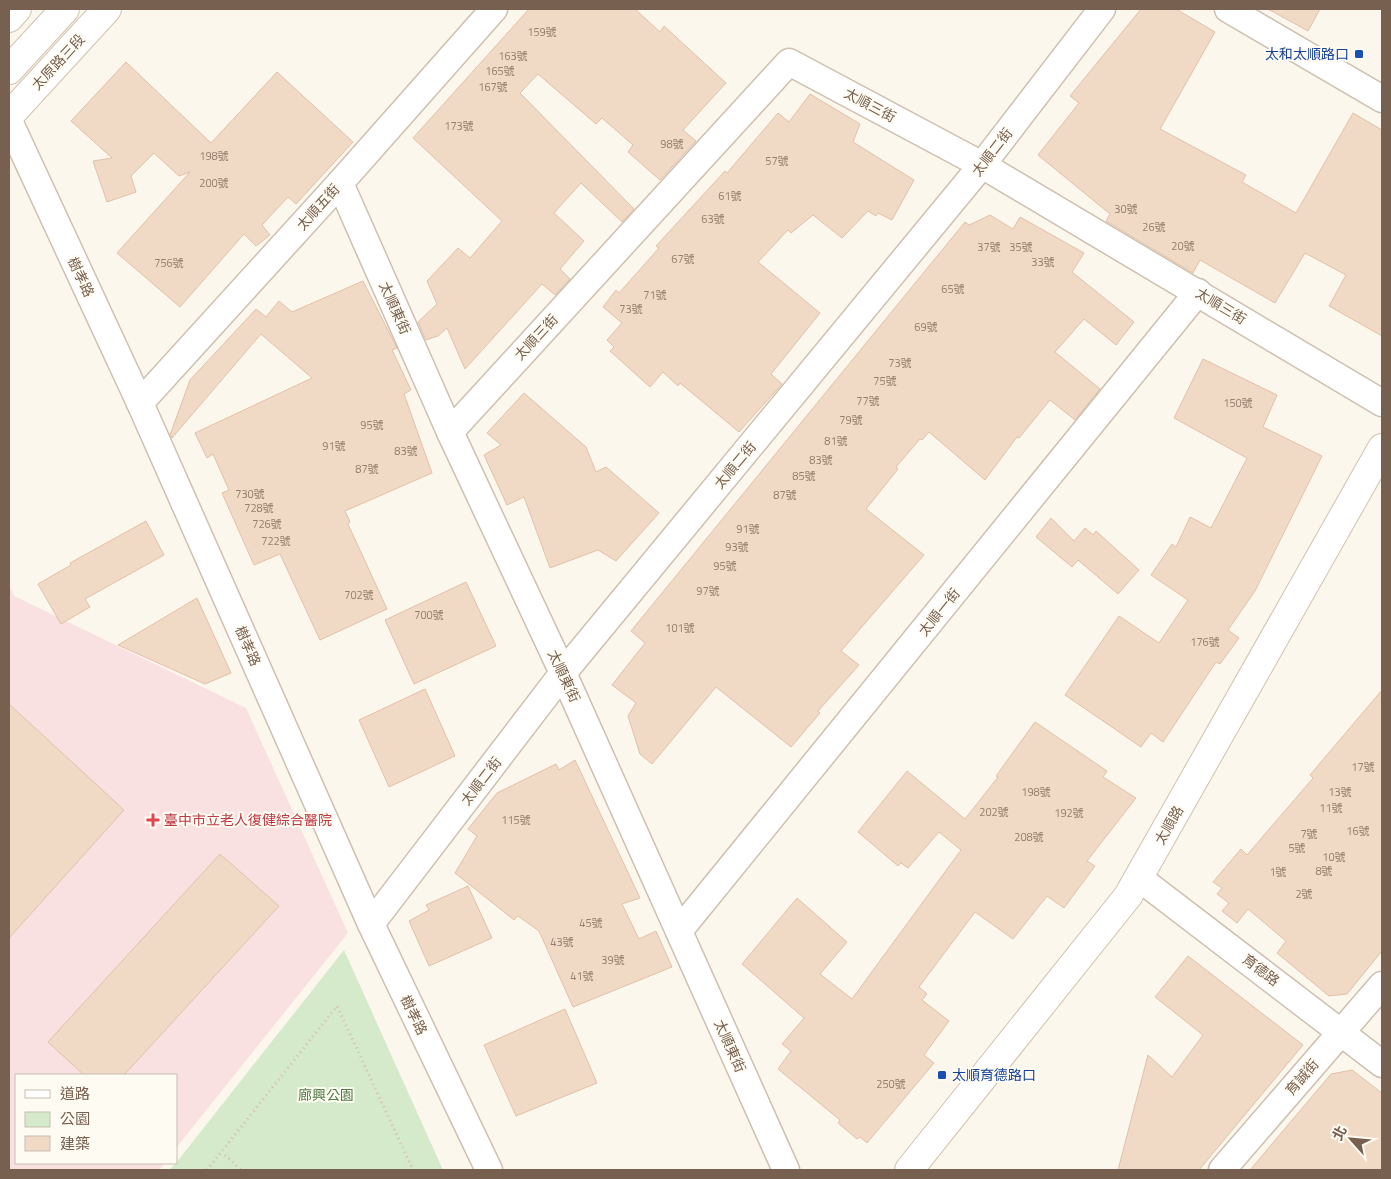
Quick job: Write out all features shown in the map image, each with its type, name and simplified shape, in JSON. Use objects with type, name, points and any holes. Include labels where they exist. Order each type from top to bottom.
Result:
[{"type":"street","points":[[9,18],[17,9]]},
{"type":"street","points":[[9,70],[65,9]]},
{"type":"street","name":"太原路三段","points":[[9,116],[107,9]]},
{"type":"street","name":"太順五街","points":[[140,403],[340,183],[494,9]]},
{"type":"street","name":"太順二街","points":[[370,924],[563,673],[982,165],[1102,9]]},
{"type":"street","points":[[1228,9],[1382,99]]},
{"type":"street","name":"太順三街","points":[[450,432],[789,62],[982,165],[1382,403]]},
{"type":"street","name":"樹孝路","points":[[9,121],[140,403],[370,924],[489,1170]]},
{"type":"street","name":"太順東街","points":[[340,183],[450,432],[563,673],[786,1170]]},
{"type":"street","name":"太順一街","points":[[679,931],[1198,292]]},
{"type":"street","name":"太順路","points":[[909,1170],[1128,896],[1382,448]]},
{"type":"street","name":"育德路","points":[[1139,878],[1382,1064]]},
{"type":"street","name":"育誠街","points":[[1222,1170],[1382,985]]},
{"type":"path","points":[[207,1170],[337,1006],[413,1170]]},
{"type":"path","points":[[225,1155],[241,1170]]},
{"type":"shaded area","name":"臺中市立老人復健綜合醫院","points":[[9,585],[14,596],[246,708],[348,933],[178,1146],[178,1074],[15,1074],[15,1164],[164,1164],[159,1170],[9,1170]]},
{"type":"green space","name":"廊興公園","points":[[344,950],[443,1170],[169,1170],[175,1164],[178,1164],[178,1160]]},
{"type":"building","points":[[529,9],[635,9],[660,32],[664,26],[726,83],[683,130],[696,141],[660,180],[628,152],[633,145],[602,118],[596,124],[538,74],[520,93],[634,209],[622,222],[581,183],[554,213],[584,241],[560,269],[570,279],[555,295],[542,284],[465,369],[447,328],[438,336],[426,340],[418,322],[437,304],[427,281],[458,248],[470,258],[502,221],[413,138]]},
{"type":"building","points":[[1141,9],[1176,9],[1215,32],[1160,129],[1246,175],[1242,182],[1296,213],[1353,113],[1382,130],[1382,336],[1329,306],[1346,275],[1305,253],[1275,303],[1200,260],[1193,273],[1106,221],[1110,214],[1038,155],[1079,103],[1070,96]]},
{"type":"building","points":[[1268,9],[1320,9],[1308,31]]},
{"type":"building","points":[[126,62],[211,143],[277,72],[353,142],[296,204],[288,197],[262,225],[270,235],[256,246],[244,234],[180,307],[117,253],[190,172],[179,176],[154,153],[131,176],[136,192],[107,202],[93,161],[112,158],[71,121]]},
{"type":"building","points":[[810,94],[860,124],[853,142],[914,180],[892,220],[878,213],[876,216],[868,211],[842,238],[813,215],[791,233],[788,230],[758,262],[820,313],[771,374],[782,384],[739,432],[680,383],[678,386],[663,372],[650,387],[610,351],[614,347],[607,340],[622,323],[603,307],[616,290],[619,293],[659,248],[656,246],[725,171],[727,173],[778,113],[789,122]]},
{"type":"building","points":[[990,215],[1013,229],[1020,217],[1084,253],[1072,272],[1134,322],[1116,345],[1084,319],[1055,352],[1100,389],[1075,420],[1050,400],[1019,438],[1017,437],[985,480],[929,432],[922,440],[920,439],[896,467],[898,469],[866,509],[924,555],[841,651],[859,665],[818,711],[820,713],[791,747],[716,687],[652,764],[640,754],[628,716],[636,703],[612,685],[645,643],[631,631],[965,222],[969,225]]},
{"type":"building","points":[[363,281],[397,348],[392,350],[411,390],[404,394],[432,473],[345,511],[350,522],[348,524],[387,609],[320,640],[280,554],[254,565],[222,493],[229,490],[213,454],[207,458],[195,433],[312,378],[261,334],[172,438],[170,435],[190,380],[256,309],[266,317],[279,301],[292,312]]},
{"type":"building","points":[[1203,359],[1277,395],[1263,427],[1322,456],[1255,591],[1228,630],[1239,638],[1220,664],[1216,662],[1163,742],[1151,733],[1141,747],[1065,695],[1119,616],[1159,643],[1188,600],[1151,575],[1172,544],[1176,547],[1190,517],[1211,528],[1247,458],[1174,418]]},
{"type":"building","points":[[524,393],[586,447],[596,472],[606,467],[659,513],[616,561],[598,550],[550,568],[524,497],[507,505],[484,455],[501,445],[487,433]]},
{"type":"building","points":[[1051,518],[1074,541],[1085,528],[1093,535],[1096,531],[1139,570],[1118,594],[1078,560],[1072,567],[1036,537]]},
{"type":"building","points":[[146,521],[164,555],[85,599],[90,607],[61,624],[38,584],[71,565],[70,563]]},
{"type":"building","points":[[466,582],[496,646],[414,684],[385,620]]},
{"type":"building","points":[[197,598],[231,673],[205,684],[118,645]]},
{"type":"building","points":[[425,689],[455,756],[389,787],[359,720]]},
{"type":"building","points":[[1382,690],[1382,951],[1347,994],[1329,996],[1277,953],[1286,941],[1248,909],[1237,923],[1222,911],[1229,903],[1217,894],[1222,888],[1213,882],[1241,849],[1247,855],[1313,778],[1310,775]]},
{"type":"building","points":[[9,704],[124,810],[9,938]]},
{"type":"building","points":[[1035,722],[1107,771],[1103,777],[1136,798],[1087,861],[1095,866],[1064,908],[1047,896],[1013,939],[975,912],[919,987],[927,994],[922,1000],[949,1021],[924,1055],[934,1063],[867,1143],[860,1137],[857,1139],[838,1123],[840,1120],[778,1069],[791,1051],[782,1044],[804,1018],[742,964],[797,898],[847,942],[820,974],[852,999],[961,850],[939,832],[908,868],[901,863],[898,866],[858,832],[907,771],[965,819],[998,777],[996,776]]},
{"type":"building","points":[[575,760],[640,898],[622,904],[639,939],[656,931],[672,967],[573,1007],[539,931],[518,916],[514,920],[455,873],[477,836],[468,829],[497,793],[556,764],[559,770]]},
{"type":"building","points":[[220,854],[279,906],[125,1074],[83,1074],[48,1042]]},
{"type":"building","points":[[468,886],[492,938],[429,966],[409,921],[429,910],[426,905]]},
{"type":"building","points":[[1188,956],[1303,1045],[1199,1170],[1118,1170],[1148,1055],[1172,1077],[1203,1035],[1155,997]]},
{"type":"building","points":[[565,1009],[597,1083],[516,1116],[484,1045]]},
{"type":"building","points":[[1352,1070],[1382,1093],[1382,1170],[1250,1170],[1331,1074]]},
{"type":"place","name":"太和太順路口","points":[[1359,54]]},
{"type":"place","name":"臺中市立老人復健綜合醫院","points":[[153,820]]},
{"type":"place","name":"太順育德路口","points":[[942,1075]]}]
